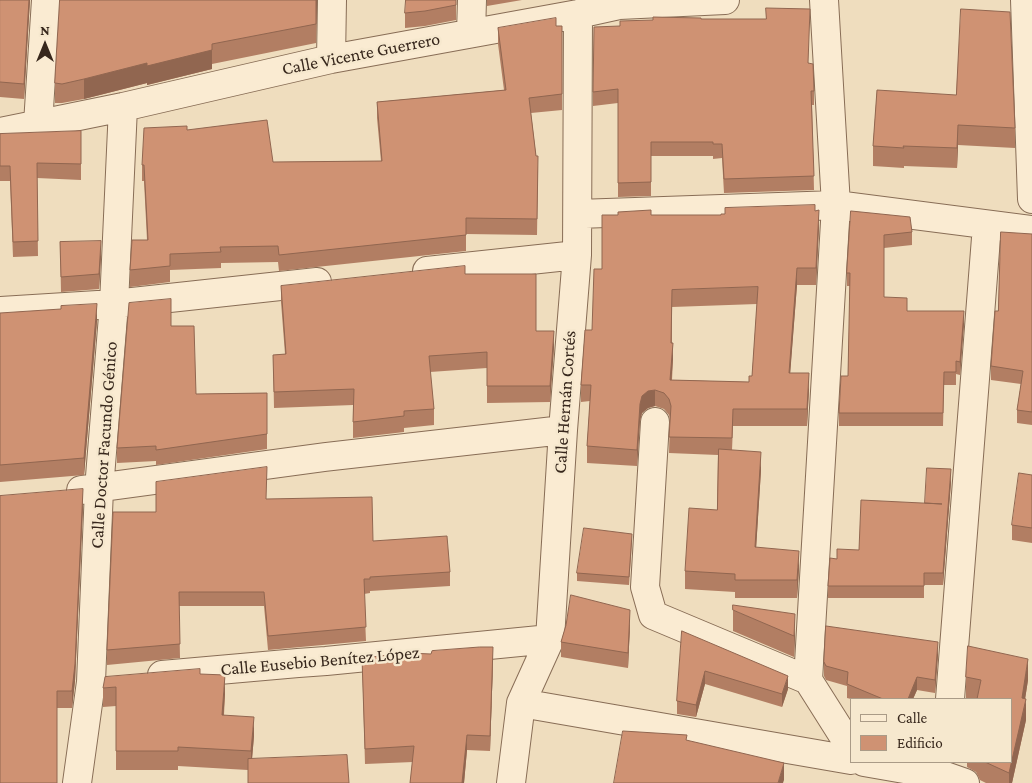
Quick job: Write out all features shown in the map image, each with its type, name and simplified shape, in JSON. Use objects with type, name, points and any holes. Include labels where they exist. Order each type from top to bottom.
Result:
[{"type":"street","points":[[38,124],[46,0]]},
{"type":"street","points":[[331,58],[332,0]]},
{"type":"street","points":[[470,33],[472,0]]},
{"type":"street","name":"Calle Vicente Guerrero","points":[[0,132],[123,107],[331,58],[578,14],[619,2],[725,0]]},
{"type":"street","points":[[808,680],[836,205],[824,0]]},
{"type":"street","points":[[1025,0],[1032,199]]},
{"type":"street","name":"Calle Hernán Cortés","points":[[511,783],[522,703],[550,639],[563,430],[577,255],[578,14]]},
{"type":"street","name":"Calle Doctor Facundo Génico","points":[[76,783],[101,681],[99,489],[114,304],[123,107]]},
{"type":"street","points":[[578,214],[836,205],[1032,230]]},
{"type":"street","points":[[950,698],[987,224]]},
{"type":"street","points":[[400,274],[577,255]]},
{"type":"street","points":[[0,311],[114,304],[341,280]]},
{"type":"street","points":[[655,422],[645,586],[653,615],[808,680],[850,746]]},
{"type":"street","points":[[59,492],[99,489],[325,457],[563,430]]},
{"type":"street","name":"Calle Eusebio Benítez López","points":[[140,677],[550,639]]},
{"type":"street","points":[[522,703],[850,760]]},
{"type":"street","points":[[871,763],[952,774]]},
{"type":"building","points":[[0,0],[29,0],[24,84],[0,82]]},
{"type":"building","points":[[60,0],[316,0],[316,24],[212,44],[212,50],[147,66],[147,63],[62,84],[55,83]]},
{"type":"building","points":[[406,0],[456,0],[456,5],[405,13]]},
{"type":"building","points":[[766,8],[810,9],[808,63],[813,64],[814,91],[811,91],[814,176],[724,179],[722,144],[713,144],[713,142],[651,142],[651,182],[618,183],[618,89],[593,92],[594,27],[620,26],[620,21],[653,20],[653,17],[766,19]]},
{"type":"building","points":[[961,9],[1010,12],[1015,128],[958,125],[957,148],[873,146],[877,90],[956,95]]},
{"type":"building","points":[[556,18],[556,26],[562,26],[562,94],[529,98],[536,156],[538,156],[537,219],[466,218],[466,235],[279,255],[278,246],[220,247],[221,252],[170,254],[170,266],[130,270],[132,240],[148,240],[144,165],[142,165],[144,128],[187,126],[187,130],[267,120],[273,162],[382,161],[377,102],[506,90],[498,28]]},
{"type":"building","points":[[81,131],[81,164],[37,163],[38,241],[13,242],[10,166],[0,166],[0,134]]},
{"type":"building","points":[[815,205],[815,211],[819,210],[816,268],[797,268],[789,373],[809,373],[807,409],[733,409],[732,438],[669,437],[671,406],[669,399],[664,393],[655,390],[648,391],[642,396],[640,404],[637,450],[587,446],[591,385],[581,385],[585,330],[592,330],[594,269],[602,269],[602,215],[618,215],[618,212],[651,210],[651,215],[721,215],[725,214],[725,208]],"holes":[[[758,287],[752,376],[749,376],[749,382],[670,380],[673,343],[671,343],[672,290]]]},
{"type":"building","points":[[851,211],[910,217],[912,232],[884,235],[884,297],[907,298],[907,311],[964,311],[960,362],[956,361],[956,372],[944,372],[943,413],[839,413],[841,376],[848,376],[850,273],[847,273]]},
{"type":"building","points":[[1001,232],[1032,234],[1032,412],[1017,410],[1023,371],[991,366],[995,311],[998,311]]},
{"type":"building","points":[[101,241],[99,274],[61,277],[60,242]]},
{"type":"building","points":[[465,266],[465,274],[536,274],[536,331],[554,331],[550,386],[487,386],[487,352],[429,356],[434,409],[404,411],[404,416],[353,422],[354,389],[274,392],[273,355],[286,354],[281,286]]},
{"type":"building","points":[[171,299],[171,326],[194,326],[196,394],[267,393],[267,434],[156,450],[156,446],[117,448],[129,303]]},
{"type":"building","points":[[97,304],[84,458],[0,465],[0,313],[61,309],[61,306]]},
{"type":"building","points":[[719,449],[761,452],[755,547],[799,551],[797,580],[735,580],[735,574],[685,571],[689,508],[717,510]]},
{"type":"building","points":[[267,467],[266,499],[372,497],[373,541],[447,536],[450,572],[370,577],[370,579],[364,579],[366,627],[268,636],[264,592],[179,592],[180,644],[107,650],[113,512],[156,512],[156,482]]},
{"type":"building","points":[[927,468],[951,469],[943,573],[924,573],[924,586],[828,586],[830,558],[837,559],[837,549],[859,550],[861,500],[942,504],[925,503]]},
{"type":"building","points":[[1019,473],[1032,475],[1032,528],[1012,525]]},
{"type":"building","points":[[83,489],[75,664],[72,691],[57,691],[57,783],[0,783],[0,496]]},
{"type":"building","points":[[584,528],[632,534],[629,577],[577,573]]},
{"type":"building","points":[[571,595],[630,610],[628,653],[561,642]]},
{"type":"building","points":[[733,605],[795,614],[794,636],[733,610]]},
{"type":"building","points":[[826,626],[938,642],[935,680],[917,677],[908,698],[881,698],[847,684],[848,672],[826,666],[824,662]]},
{"type":"building","points":[[682,631],[788,676],[782,694],[705,671],[696,705],[677,701]]},
{"type":"building","points":[[968,646],[1028,659],[1022,698],[1026,699],[1012,760],[1012,698],[977,698],[981,680],[966,677]]},
{"type":"building","points":[[493,647],[490,736],[467,735],[462,783],[410,783],[414,746],[365,749],[362,658],[409,653],[431,654],[432,651]]},
{"type":"building","points":[[200,669],[200,674],[225,675],[222,715],[254,717],[251,751],[178,747],[178,751],[116,751],[116,687],[103,688],[105,677]]},
{"type":"building","points":[[623,731],[687,735],[686,740],[784,763],[778,783],[614,783]]},
{"type":"building","points":[[347,755],[349,783],[248,783],[248,759]]},
{"type":"building","points":[[987,763],[1011,763],[1009,773]]}]
